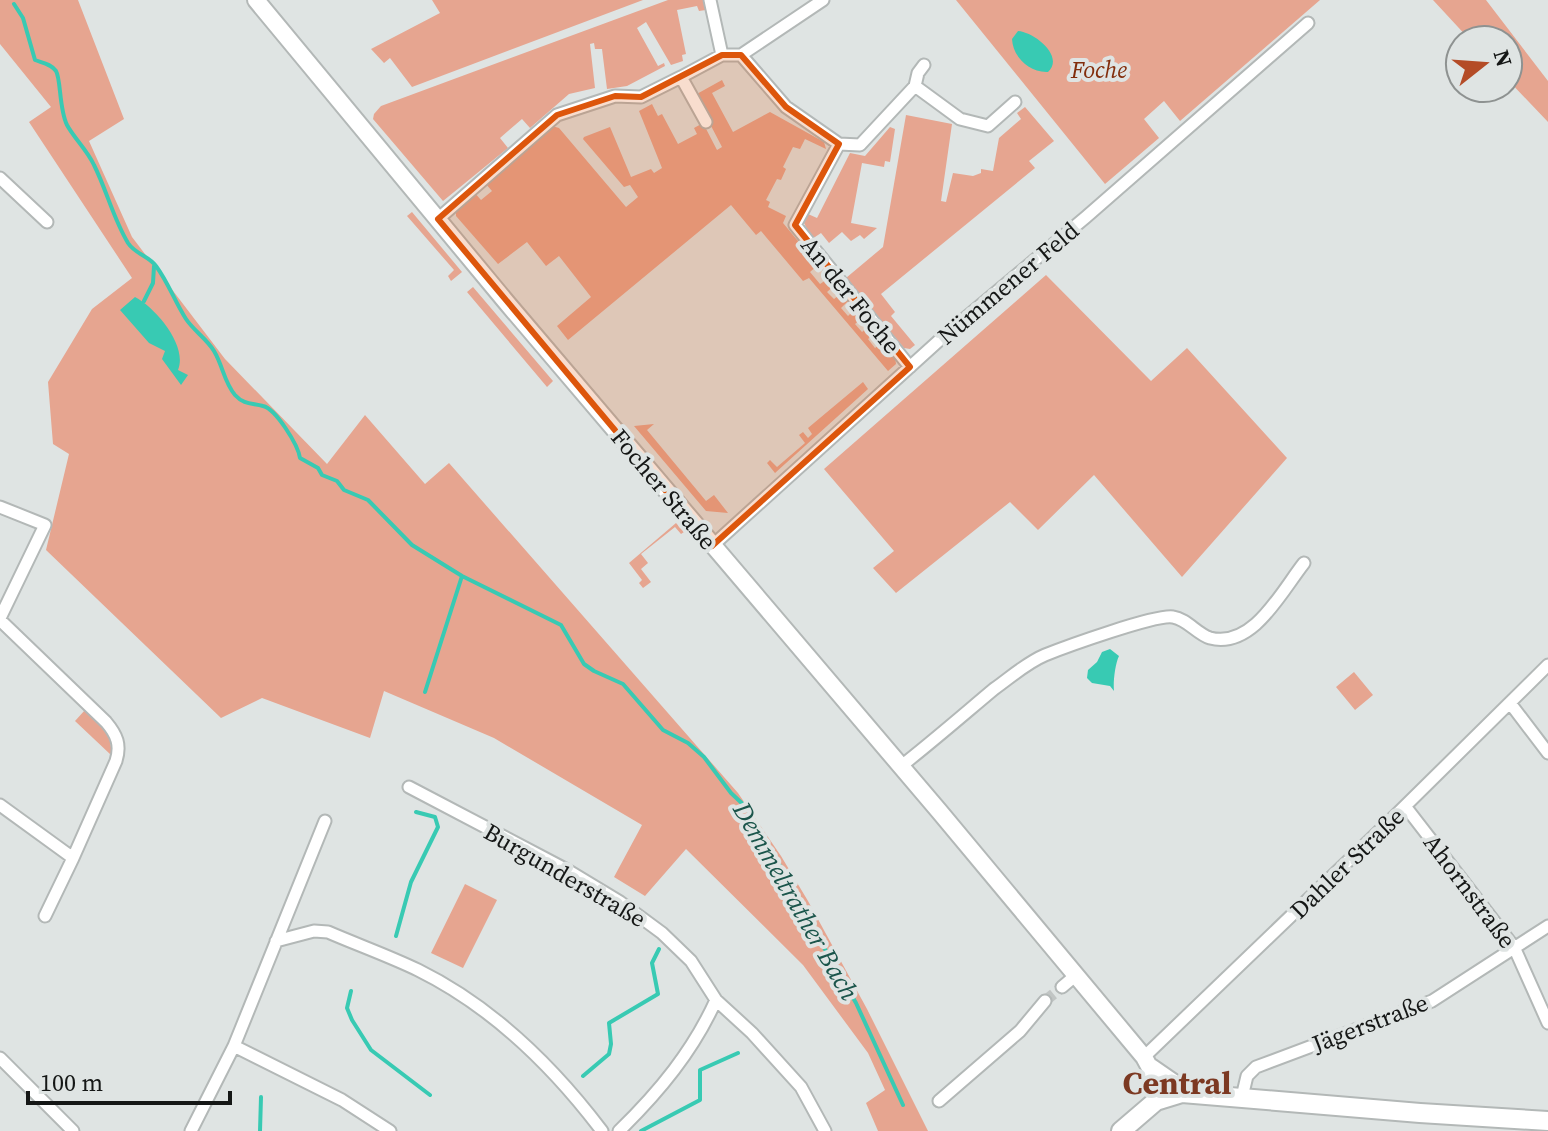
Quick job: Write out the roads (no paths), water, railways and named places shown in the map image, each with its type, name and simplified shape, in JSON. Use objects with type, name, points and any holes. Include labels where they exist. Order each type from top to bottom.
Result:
[{"type":"main road","name":"Focher Straße","points":[[256,0],[900,767],[1069,981],[1147,1062],[1180,1087],[1194,1093]]},
{"type":"main road","points":[[1142,1127],[1154,1112],[1156,1101],[1157,1081],[1147,1062]]},
{"type":"main road","points":[[1142,1127],[1181,1098],[1194,1093]]},
{"type":"main road","points":[[1121,1131],[1156,1101],[1194,1093],[1535,1124]]},
{"type":"street","points":[[710,0],[722,55]]},
{"type":"street","points":[[438,219],[557,115],[615,96],[641,97],[722,55],[741,55],[823,0]]},
{"type":"street","name":"Nümmener Feld","points":[[712,546],[910,367],[1308,23]]},
{"type":"street","points":[[741,55],[786,107],[839,144],[860,145],[915,86],[924,65]]},
{"type":"street","points":[[681,77],[706,122]]},
{"type":"street","points":[[915,86],[960,119],[988,126],[1015,102]]},
{"type":"street","name":"An der Foche","points":[[839,144],[795,225],[910,367]]},
{"type":"street","points":[[0,178],[47,222]]},
{"type":"street","points":[[0,507],[45,525],[0,619],[106,722],[117,739],[116,761],[45,916]]},
{"type":"street","points":[[900,767],[1022,668],[1049,654],[1111,632],[1167,617],[1178,618],[1213,638],[1228,639],[1244,635],[1259,621],[1304,563]]},
{"type":"street","name":"Dahler Straße","points":[[1147,1062],[1548,665]]},
{"type":"street","points":[[1510,703],[1548,753]]},
{"type":"street","name":"Burgunderstraße","points":[[409,787],[557,865],[640,915],[691,961],[716,1000],[769,1050],[801,1087],[825,1131]]},
{"type":"street","points":[[0,805],[73,858]]},
{"type":"street","name":"Ahornstraße","points":[[1405,806],[1514,947],[1548,1023]]},
{"type":"street","points":[[191,1131],[234,1046],[325,821]]},
{"type":"street","name":"Jägerstraße","points":[[1242,1097],[1247,1076],[1256,1067],[1432,1001],[1548,926]]},
{"type":"street","points":[[276,941],[314,931],[328,932],[420,971],[468,1000],[519,1038],[556,1073],[602,1131]]},
{"type":"street","points":[[619,1131],[676,1069],[702,1029],[716,1000]]},
{"type":"street","points":[[939,1101],[1020,1031],[1045,1001]]},
{"type":"street","points":[[234,1046],[342,1100],[390,1131]]},
{"type":"street","points":[[0,1058],[73,1131]]},
{"type":"waterway","name":"Demmeltrather Bach","points":[[14,4],[23,18],[35,60],[56,71],[67,125],[94,165],[128,243],[156,266],[186,319],[214,351],[235,395],[274,414],[286,428],[300,458],[318,468],[322,475],[337,481],[344,490],[368,500],[412,545],[462,576],[561,625],[584,664],[623,684],[663,730],[688,743],[704,757],[731,793],[747,808],[785,873],[796,899],[856,1003],[903,1105]]},
{"type":"waterway","points":[[144,301],[153,283],[154,266]]},
{"type":"waterway","points":[[425,692],[462,576]]},
{"type":"waterway","points":[[396,936],[411,882],[438,827],[435,817],[416,812]]},
{"type":"waterway","points":[[583,1076],[609,1054],[609,1023],[658,994],[652,963],[659,949]]},
{"type":"waterway","points":[[351,991],[347,1008],[371,1050],[430,1095]]},
{"type":"waterway","points":[[641,1131],[700,1100],[700,1070],[738,1053]]},
{"type":"waterway","points":[[260,1131],[261,1097]]},
{"type":"tunnel","points":[[1045,1001],[1062,987]]},
{"type":"district","name":"Central","points":[[1177,1083]]},
{"type":"park label","name":"Foche","points":[[1099,69]]}]
